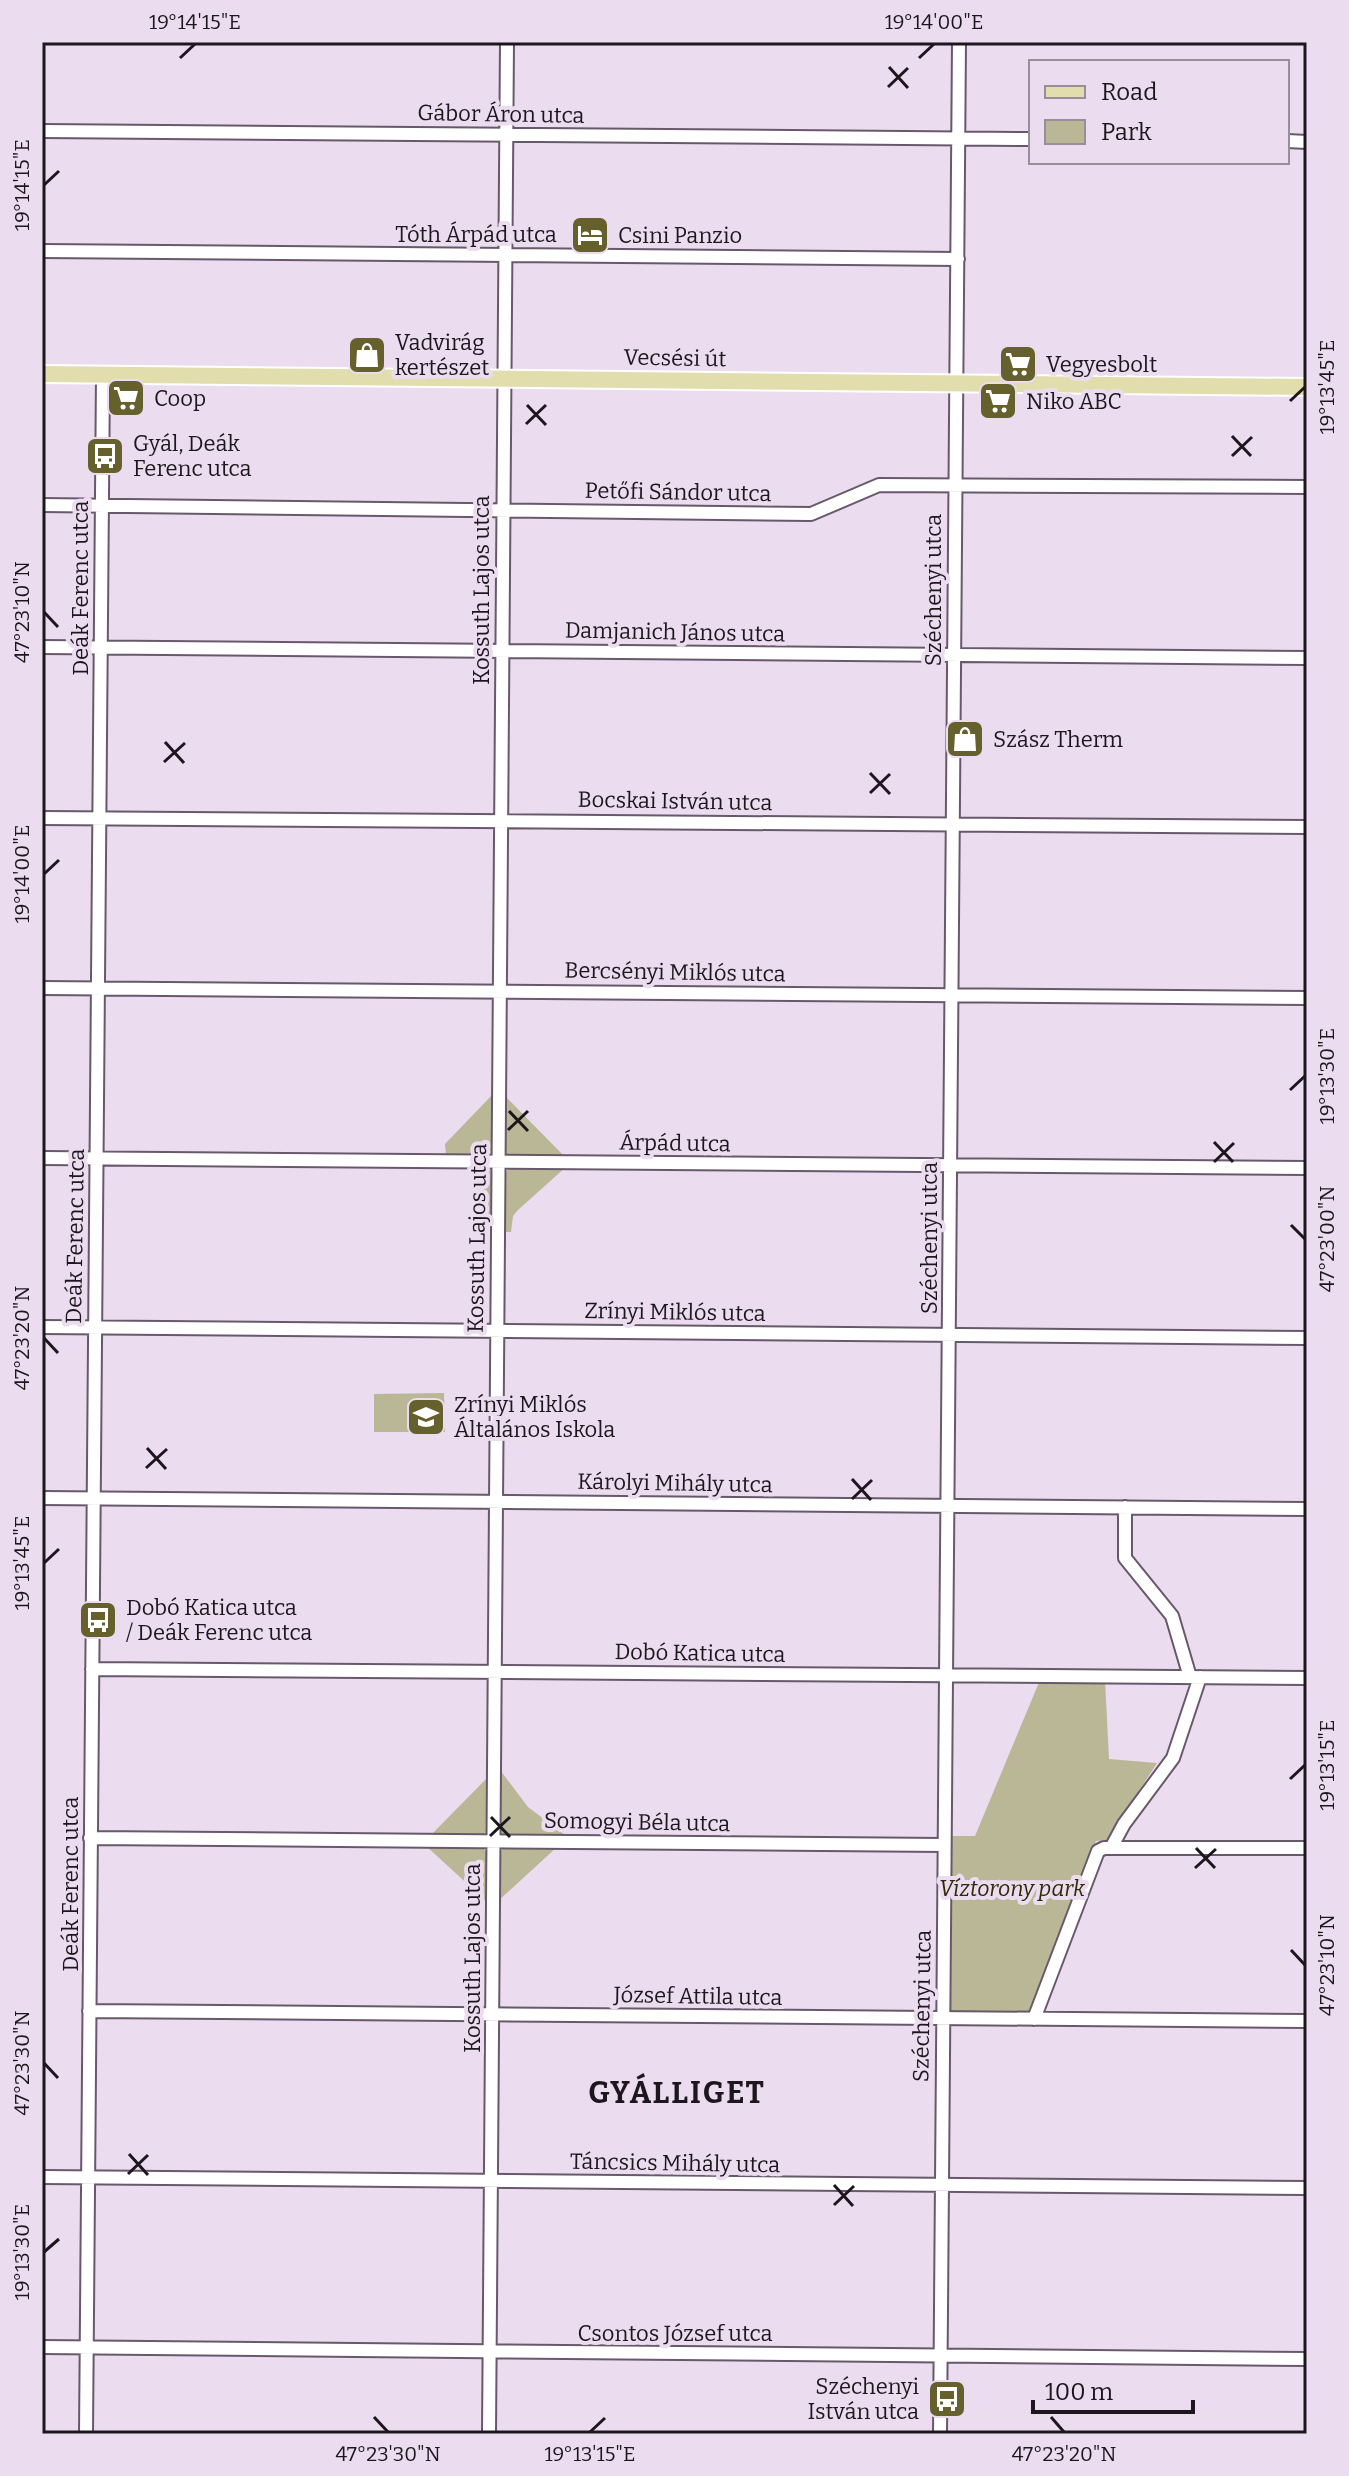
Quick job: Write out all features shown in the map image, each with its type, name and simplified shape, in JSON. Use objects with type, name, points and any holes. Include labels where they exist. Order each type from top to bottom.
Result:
[{"type":"main road","name":"Vecsési út","points":[[42,374],[1307,387]]},
{"type":"street","name":"Kossuth Lajos utca","points":[[489,2434],[501,510],[507,42]]},
{"type":"street","name":"Széchenyi utca","points":[[940,2434],[959,42]]},
{"type":"street","name":"Gábor Áron utca","points":[[42,131],[1029,139]]},
{"type":"street","name":"Tóth Árpád utca","points":[[42,251],[958,259]]},
{"type":"street","name":"Deák Ferenc utca","points":[[86,2434],[103,375]]},
{"type":"street","name":"Petőfi Sándor utca","points":[[42,505],[811,514],[879,485],[1307,487]]},
{"type":"street","name":"Damjanich János utca","points":[[42,647],[1307,658]]},
{"type":"street","name":"Bocskai István utca","points":[[42,818],[1307,827]]},
{"type":"street","name":"Bercsényi Miklós utca","points":[[42,988],[1307,998]]},
{"type":"street","name":"Árpád utca","points":[[42,1158],[1307,1168]]},
{"type":"street","name":"Zrínyi Miklós utca","points":[[42,1327],[1307,1338]]},
{"type":"street","name":"Károlyi Mihály utca","points":[[42,1498],[1307,1509]]},
{"type":"street","points":[[1034,2019],[1105,1849],[1173,1758],[1195,1677],[1172,1616],[1125,1558],[1125,1507]]},
{"type":"street","name":"Dobó Katica utca","points":[[92,1669],[1307,1678]]},
{"type":"street","name":"Somogyi Béla utca","points":[[90,1838],[944,1845]]},
{"type":"street","points":[[1105,1849],[1307,1848]]},
{"type":"street","name":"József Attila utca","points":[[89,2011],[1307,2021]]},
{"type":"street","name":"Táncsics Mihály utca","points":[[42,2177],[1307,2188]]},
{"type":"street","name":"Csontos József utca","points":[[42,2347],[1307,2359]]},
{"type":"green space","points":[[493,1094],[493,1150],[489,1154],[446,1155],[445,1144]]},
{"type":"green space","points":[[503,1094],[565,1157],[509,1157],[504,1152]]},
{"type":"green space","points":[[477,1166],[487,1166],[492,1172],[492,1224],[475,1191]]},
{"type":"green space","points":[[567,1166],[518,1210],[513,1216],[511,1232],[503,1232],[504,1174],[510,1168]]},
{"type":"green space","points":[[444,1393],[445,1432],[374,1432],[374,1394]]},
{"type":"green space","name":"Víztorony park","points":[[1040,1680],[1105,1680],[1109,1759],[1157,1763],[1107,1840],[1096,1841],[1031,2015],[948,2015],[952,1836],[975,1836]]},
{"type":"green space","points":[[500,1770],[528,1807],[565,1835],[503,1836],[499,1832]]},
{"type":"green space","points":[[488,1777],[487,1831],[482,1836],[431,1835]]},
{"type":"green space","points":[[425,1845],[480,1846],[487,1852],[487,1902]]},
{"type":"green space","points":[[504,1847],[557,1847],[497,1902],[499,1854]]},
{"type":"place","name":"Csini Panzio","points":[[590,235]]},
{"type":"place","name":"Vadvirág kertészet","points":[[367,355]]},
{"type":"place","name":"Vegyesbolt","points":[[1018,364]]},
{"type":"place","name":"Coop","points":[[126,398]]},
{"type":"place","name":"Niko ABC","points":[[998,401]]},
{"type":"place","name":"Gyál, Deák Ferenc utca","points":[[105,456]]},
{"type":"place","name":"Szász Therm","points":[[965,739]]},
{"type":"place","name":"Zrínyi Miklós Általános Iskola","points":[[426,1417]]},
{"type":"place","name":"Dobó Katica utca / Deák Ferenc utca","points":[[98,1620]]},
{"type":"place","name":"Széchenyi István utca","points":[[947,2399]]},
{"type":"district","name":"GYÁLLIGET","points":[[677,2093]]}]
